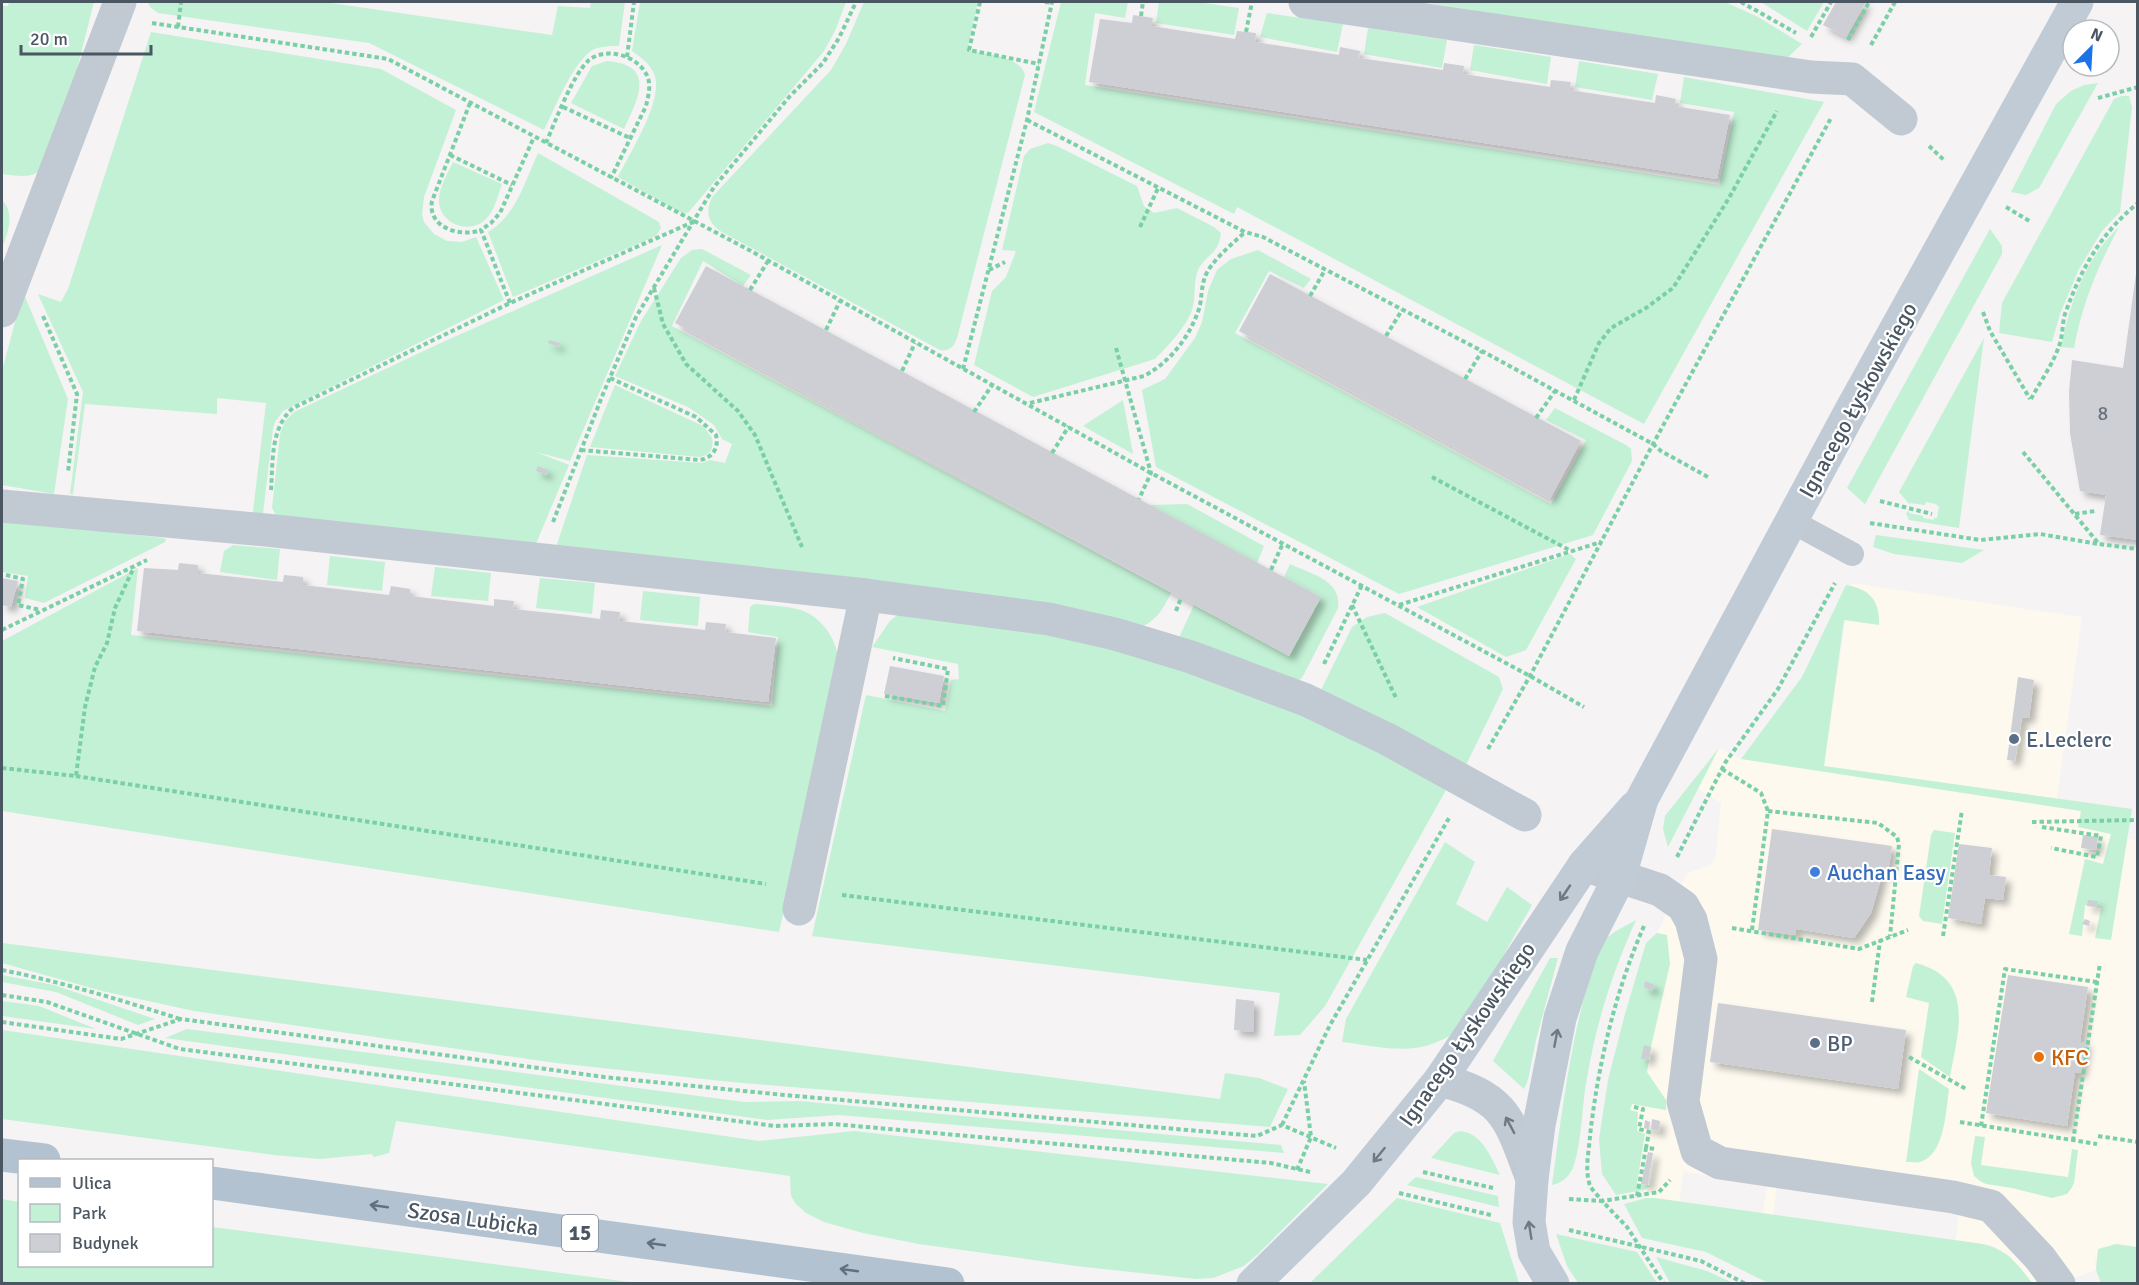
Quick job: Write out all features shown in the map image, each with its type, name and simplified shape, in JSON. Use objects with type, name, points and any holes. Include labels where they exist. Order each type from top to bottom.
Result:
[{"type":"main road","points":[[2,1155],[30,1159]]},
{"type":"main road","name":"Szosa Lubicka","points":[[213,1183],[948,1284]]},
{"type":"street","points":[[1305,2],[1811,77],[1852,79],[1901,119]]},
{"type":"street","name":"Ignacego Łyskowskiego","points":[[1553,1284],[1534,1252],[1529,1222],[1539,1125],[1560,1018],[1582,951],[1620,876],[1642,799],[1791,521],[2077,2]]},
{"type":"street","points":[[2,311],[117,9]]},
{"type":"street","points":[[2,506],[830,590],[1049,619],[1116,634],[1191,657],[1306,700],[1387,740],[1525,814]]},
{"type":"street","points":[[801,899],[866,595]]},
{"type":"street","name":"Ignacego Łyskowskiego","points":[[1252,1284],[1356,1183],[1440,1080],[1584,865],[1642,799]]},
{"type":"street","points":[[1584,865],[1660,890],[1683,906],[1709,959],[1683,1102],[1697,1151],[1720,1163],[1953,1197],[1991,1206],[2040,1258],[2059,1284]]},
{"type":"street","points":[[1440,1080],[1475,1090],[1501,1110],[1510,1123],[1532,1179]]},
{"type":"lane","points":[[1791,521],[1852,554]]},
{"type":"path","points":[[178,27],[182,2]]},
{"type":"path","points":[[627,57],[634,2]]},
{"type":"path","points":[[538,559],[636,316],[714,187],[790,96],[823,63],[839,38],[856,2]]},
{"type":"path","points":[[981,2],[969,50],[1039,64]]},
{"type":"path","points":[[963,369],[1027,120],[1052,2],[1045,2]]},
{"type":"path","points":[[1141,16],[1143,2]]},
{"type":"path","points":[[1246,32],[1252,2]]},
{"type":"path","points":[[1847,42],[1869,2]]},
{"type":"path","points":[[2,970],[106,996],[181,1019],[604,1077],[783,1095],[1257,1136],[1282,1125],[1330,1025],[1530,676],[1653,444],[1894,2]]},
{"type":"path","points":[[117,9],[178,27],[388,59],[768,261],[1584,707]]},
{"type":"path","points":[[546,143],[578,75],[591,59],[607,54],[627,57],[642,69],[648,77],[649,86],[646,106],[611,178]]},
{"type":"path","points":[[1574,400],[1599,343],[1611,328],[1646,308],[1673,288],[1730,198],[1774,120],[1791,74]]},
{"type":"path","points":[[2098,98],[2138,87]]},
{"type":"path","points":[[470,103],[432,201],[431,213],[438,223],[452,231],[469,233],[481,230],[486,228],[500,213],[534,137]]},
{"type":"path","points":[[563,107],[631,138]]},
{"type":"path","points":[[1027,120],[1245,232],[1263,237],[1482,351],[1653,444],[1661,451],[1708,477]]},
{"type":"path","points":[[450,155],[512,185]]},
{"type":"path","points":[[1140,228],[1159,186]]},
{"type":"path","points":[[1983,312],[1990,332],[2031,399],[2060,345],[2064,317],[2080,276],[2104,236],[2121,216],[2138,203]]},
{"type":"path","points":[[292,408],[510,303],[694,222]]},
{"type":"path","points":[[481,230],[510,303]]},
{"type":"path","points":[[1029,403],[1144,376],[1157,369],[1178,347],[1191,328],[1199,308],[1205,276],[1245,232]]},
{"type":"path","points":[[750,290],[768,261]]},
{"type":"path","points":[[20,262],[77,394],[64,512]]},
{"type":"path","points":[[988,271],[1005,262]]},
{"type":"path","points":[[1310,296],[1325,270]]},
{"type":"path","points":[[654,287],[663,324],[686,364],[738,411],[755,435],[808,562],[822,585],[830,590]]},
{"type":"path","points":[[826,330],[840,301]]},
{"type":"path","points":[[1386,336],[1402,310]]},
{"type":"path","points":[[902,371],[915,343]]},
{"type":"path","points":[[1116,348],[1152,472],[1139,499]]},
{"type":"path","points":[[1465,379],[1482,351]]},
{"type":"path","points":[[581,450],[699,460],[710,456],[717,446],[716,435],[696,417],[610,378]]},
{"type":"path","points":[[974,412],[992,385]]},
{"type":"path","points":[[1536,418],[1555,391]]},
{"type":"path","points":[[1052,453],[1069,426]]},
{"type":"path","points":[[2023,452],[2099,544]]},
{"type":"path","points":[[1432,477],[1571,552]]},
{"type":"path","points":[[1880,501],[1932,514]]},
{"type":"path","points":[[2074,514],[2095,511]]},
{"type":"path","points":[[1869,523],[1980,540],[2040,534],[2138,549]]},
{"type":"path","points":[[1399,606],[1602,542]]},
{"type":"path","points":[[1271,570],[1283,543]]},
{"type":"path","points":[[76,776],[85,707],[95,667],[107,643],[115,608],[134,566]]},
{"type":"path","points":[[6,575],[23,579],[18,605],[41,610]]},
{"type":"path","points":[[1306,700],[1362,585]]},
{"type":"path","points":[[1352,605],[1396,699]]},
{"type":"path","points":[[846,689],[943,706],[948,669],[854,650]]},
{"type":"path","points":[[2,768],[76,776],[801,899],[1367,960]]},
{"type":"path","points":[[1722,769],[1761,793],[1768,811],[1752,930]]},
{"type":"path","points":[[1943,936],[1962,810]]},
{"type":"path","points":[[1768,811],[1878,824],[1897,837],[1899,844],[1890,936]]},
{"type":"path","points":[[2032,822],[2138,820]]},
{"type":"path","points":[[2042,827],[2101,836],[2097,857],[2051,848]]},
{"type":"path","points":[[1723,926],[1859,949],[1908,930]]},
{"type":"path","points":[[1872,1002],[1880,940]]},
{"type":"path","points":[[2073,1141],[2100,963]]},
{"type":"path","points":[[1981,1126],[2005,969],[2097,982]]},
{"type":"path","points":[[2,995],[47,1002],[180,1049],[775,1126],[833,1124],[1270,1163],[1319,1174]]},
{"type":"path","points":[[2,1022],[121,1038],[181,1019]]},
{"type":"path","points":[[1909,1057],[1966,1089]]},
{"type":"path","points":[[1297,1170],[1311,1137],[1304,1079]]},
{"type":"path","points":[[1960,1122],[2097,1144]]},
{"type":"path","points":[[1282,1125],[1342,1150]]},
{"type":"path","points":[[2098,1136],[2138,1142]]},
{"type":"path","points":[[1637,1196],[1646,1148]]},
{"type":"path","points":[[1563,1198],[1602,1201],[1659,1192],[1697,1151]]},
{"type":"path","points":[[1423,1172],[1497,1188]]},
{"type":"path","points":[[1409,1196],[1496,1216]]},
{"type":"path","points":[[1602,1201],[1627,1227],[1642,1247],[1664,1284]]},
{"type":"path","points":[[1566,1230],[1701,1261],[1746,1284]]},
{"type":"shaded area","points":[[1851,583],[2082,617],[2057,799],[1824,766]]},
{"type":"shaded area","points":[[1719,748],[1741,759],[2081,811],[2111,834],[2103,864],[2085,859],[2069,934],[2082,936],[2085,905],[2101,908],[2127,839],[2137,840],[2137,1247],[2116,1244],[2095,1259],[2096,1270],[2060,1283],[2032,1283],[2010,1256],[1993,1246],[1956,1240],[1959,1206],[1777,1186],[1773,1215],[1763,1213],[1767,1184],[1722,1179],[1684,1171],[1679,1202],[1647,1198],[1643,1190],[1650,1186],[1637,1183],[1644,1134],[1637,1131],[1630,1110],[1632,1104],[1665,1110],[1666,1100],[1647,1072],[1667,935],[1657,933],[1687,873],[1711,865],[1716,854],[1721,803],[1698,789]]},
{"type":"green space","points":[[9,2],[94,2],[56,152],[44,167],[28,176],[2,174],[2,6],[8,6]]},
{"type":"green space","points":[[148,2],[324,2],[552,35],[558,6],[590,8],[591,2],[625,2],[619,46],[597,48],[584,58],[564,88],[544,130],[369,43],[158,13],[150,7]]},
{"type":"green space","points":[[640,2],[846,2],[835,31],[824,51],[688,213],[679,212],[618,177],[645,126],[655,97],[656,84],[652,70],[632,51]]},
{"type":"green space","points":[[864,2],[978,2],[967,50],[1009,60],[1017,64],[1025,75],[957,338],[953,346],[946,350],[940,350],[720,231],[712,223],[708,211],[713,196],[831,70],[846,44]]},
{"type":"green space","points":[[1061,2],[1128,2],[1125,18],[1095,13],[1085,85],[1719,185],[1734,112],[1680,103],[1684,77],[1824,102],[1644,424],[1237,207],[1234,214],[1034,112]]},
{"type":"green space","points":[[1159,2],[1197,2],[1239,8],[1234,35],[1156,23]]},
{"type":"green space","points":[[1422,2],[1725,2],[1758,17],[1802,44],[1784,61]]},
{"type":"green space","points":[[1761,2],[1824,2],[1807,31]]},
{"type":"green space","points":[[1267,13],[1343,24],[1337,52],[1260,37]]},
{"type":"green space","points":[[1368,28],[1447,40],[1442,68],[1364,54]]},
{"type":"green space","points":[[151,32],[381,69],[456,110],[424,197],[422,214],[424,222],[434,234],[447,241],[462,242],[476,237],[504,300],[283,411],[273,429],[263,514],[253,513],[253,511],[266,403],[217,398],[217,414],[85,404],[73,494],[70,494],[83,392],[38,294],[61,302],[68,289]]},
{"type":"green space","points":[[1474,45],[1551,57],[1547,84],[1470,70]]},
{"type":"green space","points":[[607,61],[623,64],[633,69],[638,76],[640,85],[638,95],[624,129],[571,103],[592,66]]},
{"type":"green space","points":[[1579,61],[1658,74],[1652,100],[1575,87]]},
{"type":"green space","points":[[2098,83],[2039,188],[2026,195],[2011,192],[2056,104],[2071,91],[2084,85]]},
{"type":"green space","points":[[2129,96],[2132,107],[2120,212],[2102,231],[2079,269],[2060,314],[2052,342],[1999,333],[2002,303],[2114,99]]},
{"type":"green space","points":[[1048,143],[1137,186],[1144,206],[1154,213],[1177,208],[1221,233],[1218,246],[1197,272],[1191,313],[1177,334],[1155,359],[1033,397],[974,365],[992,291],[1006,277],[1016,251],[1002,250],[1024,156],[1030,149]]},
{"type":"green space","points":[[538,153],[659,222],[661,228],[656,236],[513,297],[488,232],[506,217],[513,207]]},
{"type":"green space","points":[[453,162],[502,184],[492,211],[479,224],[463,226],[455,224],[443,214],[440,207],[441,189]]},
{"type":"green space","points":[[2,200],[9,217],[2,248]]},
{"type":"green space","points":[[2119,227],[2092,286],[2081,316],[2074,348],[2061,347],[2074,298],[2088,267],[2107,239]]},
{"type":"green space","points":[[1990,229],[2002,246],[2002,254],[1865,504],[1847,488]]},
{"type":"green space","points":[[662,245],[570,461],[536,452],[569,465],[535,546],[277,517],[272,508],[280,434],[285,421],[294,412],[445,341]]},
{"type":"green space","points":[[702,249],[751,275],[743,286],[703,261],[672,326],[1171,593],[1160,612],[1143,626],[555,550],[587,455],[702,463],[710,460],[725,463],[732,444],[722,439],[714,425],[688,407],[615,376],[641,321],[681,258],[692,250]]},
{"type":"green space","points":[[1258,250],[1311,279],[1304,288],[1269,271],[1235,333],[1551,504],[1586,440],[1546,420],[1555,408],[1631,449],[1632,461],[1593,535],[1399,594],[1156,467],[1142,390],[1165,379],[1195,338],[1202,322],[1208,291],[1217,270],[1231,259]]},
{"type":"green space","points":[[23,292],[68,399],[54,494],[2,485],[2,371]]},
{"type":"green space","points":[[1984,338],[1959,528],[1909,520],[1906,513],[1908,511],[1923,516],[1923,518],[1934,520],[1937,518],[1939,507],[1936,504],[1926,502],[1925,505],[1910,503],[1910,505],[1899,492]]},
{"type":"green space","points":[[615,385],[703,426],[712,438],[710,451],[699,457],[590,447]]},
{"type":"green space","points":[[1123,400],[1133,454],[1083,426]]},
{"type":"green space","points":[[1187,504],[1264,546],[1257,563],[1150,505]]},
{"type":"green space","points":[[2,519],[166,539],[165,542],[44,603],[25,598],[28,576],[2,572]]},
{"type":"green space","points":[[1876,535],[1984,550],[1962,563],[1894,554],[1873,547]]},
{"type":"green space","points":[[233,545],[280,549],[277,580],[220,572],[224,551]]},
{"type":"green space","points":[[1570,554],[1576,559],[1526,650],[1506,657],[1417,607]]},
{"type":"green space","points":[[330,556],[385,562],[382,591],[327,585]]},
{"type":"green space","points":[[1290,564],[1323,579],[1330,584],[1338,598],[1338,608],[1302,678],[1295,682],[1177,642],[1194,605],[1289,656],[1321,597],[1284,577]]},
{"type":"green space","points":[[435,567],[491,573],[488,601],[431,596]]},
{"type":"green space","points":[[138,568],[131,635],[772,706],[778,637],[748,632],[750,607],[754,604],[786,607],[805,612],[819,621],[834,642],[838,658],[837,678],[779,932],[2,811],[2,641]]},
{"type":"green space","points":[[540,578],[595,583],[592,614],[536,608]]},
{"type":"green space","points":[[1846,585],[1867,593],[1872,598],[1878,609],[1879,625],[1844,620],[1824,766],[2132,809],[2111,940],[2095,938],[2101,908],[2085,905],[2082,936],[2069,934],[2085,859],[2103,864],[2111,834],[2078,827],[2081,811],[1741,759],[1802,677]]},
{"type":"green space","points":[[643,591],[700,597],[698,626],[640,620]]},
{"type":"green space","points":[[902,611],[1116,645],[1338,723],[1451,781],[1325,1006],[1300,1035],[1274,1036],[1280,993],[812,936],[866,695],[945,711],[951,680],[959,679],[958,664],[872,647],[890,621]]},
{"type":"green space","points":[[1385,613],[1499,677],[1503,689],[1466,765],[1318,696],[1352,627],[1367,617]]},
{"type":"green space","points":[[1719,748],[1668,847],[1663,829],[1665,816]]},
{"type":"green space","points":[[1934,830],[1955,833],[1942,924],[1923,921],[1919,916],[1931,835]]},
{"type":"green space","points":[[1445,842],[1475,862],[1456,904],[1487,922],[1507,887],[1532,905],[1463,1027],[1433,1044],[1405,1049],[1342,1042],[1346,1019]]},
{"type":"green space","points":[[1636,920],[1600,1017],[1585,1088],[1579,1145],[1574,1165],[1566,1178],[1552,1185],[1570,1060],[1594,962],[1608,937]]},
{"type":"green space","points":[[1657,933],[1667,935],[1670,964],[1647,1072],[1666,1100],[1666,1110],[1632,1104],[1630,1110],[1638,1112],[1637,1131],[1645,1134],[1637,1183],[1651,1186],[1643,1190],[1616,1195],[1602,1174],[1599,1139],[1608,1080],[1646,943]]},
{"type":"green space","points":[[2,943],[1220,1099],[1225,1073],[1259,1078],[1288,1089],[1270,1127],[731,1082],[556,1063],[194,1011],[102,991],[2,963]]},
{"type":"green space","points":[[1550,958],[1558,958],[1524,1089],[1493,1061]]},
{"type":"green space","points":[[1916,963],[1935,971],[1948,981],[1955,994],[1959,1025],[1950,1077],[1921,1057],[1929,1003],[1906,997],[1913,966]]},
{"type":"green space","points":[[2,975],[54,985],[155,1019],[138,1025],[56,992],[2,982]]},
{"type":"green space","points":[[2,1001],[39,1006],[96,1029],[2,1016]]},
{"type":"green space","points":[[187,1029],[744,1102],[799,1101],[1281,1145],[1284,1153],[839,1115],[767,1120],[165,1038]]},
{"type":"green space","points":[[2,1030],[759,1141],[854,1131],[1328,1184],[1244,1266],[1213,1278],[1196,1279],[1076,1266],[919,1244],[863,1233],[824,1222],[806,1213],[796,1204],[791,1196],[790,1176],[396,1121],[389,1153],[374,1157],[372,1154],[320,1159],[2,1119]]},
{"type":"green space","points":[[1919,1069],[1949,1089],[1947,1108],[1943,1131],[1935,1151],[1920,1162],[1906,1162]]},
{"type":"green space","points":[[1460,1131],[1480,1141],[1500,1175],[1431,1158],[1454,1133]]},
{"type":"green space","points":[[1975,1136],[1985,1137],[1981,1165],[2068,1177],[2072,1149],[2078,1150],[2074,1183],[2071,1189],[2067,1194],[2052,1198],[1980,1181],[1974,1176],[1971,1163]]},
{"type":"green space","points":[[1416,1177],[1498,1196],[1499,1207],[1407,1185]]},
{"type":"green space","points":[[1397,1198],[1500,1223],[1519,1283],[1310,1283]]},
{"type":"green space","points":[[1647,1198],[1983,1244],[2011,1258],[2032,1283],[1768,1283],[1706,1252],[1642,1238],[1624,1204]]},
{"type":"green space","points":[[2,1199],[18,1202],[18,1267],[213,1267],[213,1227],[637,1283],[2,1283]]},
{"type":"green space","points":[[1556,1234],[1637,1252],[1657,1283],[1578,1283],[1567,1266]]},
{"type":"green space","points":[[2116,1244],[2137,1247],[2137,1283],[2101,1283],[2096,1270],[2098,1249]]},
{"type":"green space","points":[[1656,1257],[1707,1271],[1733,1283],[1670,1283]]},
{"type":"building","points":[[1836,2],[1866,2],[1846,37],[1823,25]]},
{"type":"building","points":[[1133,15],[1153,18],[1151,26],[1235,39],[1237,31],[1256,33],[1255,42],[1339,55],[1340,47],[1360,51],[1359,58],[1443,70],[1444,63],[1464,66],[1463,74],[1550,87],[1551,80],[1571,82],[1569,90],[1655,103],[1656,95],[1676,99],[1674,106],[1730,115],[1717,179],[1089,82],[1100,19],[1132,23]]},
{"type":"building","points":[[706,266],[1321,597],[1289,656],[675,323]]},
{"type":"building","points":[[1270,274],[1581,441],[1550,499],[1239,331]]},
{"type":"building","points":[[2136,274],[2138,274],[2138,540],[2100,535],[2106,495],[2080,491],[2070,433],[2069,392],[2072,360],[2123,368]]},
{"type":"building","points":[[549,340],[560,343],[559,347],[548,343]]},
{"type":"building","points":[[538,466],[548,470],[547,475],[536,471]]},
{"type":"building","points":[[179,563],[198,565],[198,573],[283,582],[284,575],[303,577],[303,585],[389,595],[391,586],[410,589],[410,596],[494,606],[494,599],[514,601],[513,609],[600,619],[601,610],[620,612],[619,621],[705,630],[706,622],[726,624],[725,632],[776,638],[768,702],[137,631],[144,568],[178,570]]},
{"type":"building","points":[[2,578],[18,581],[11,607],[2,605]]},
{"type":"building","points":[[890,666],[944,676],[939,703],[884,694]]},
{"type":"building","name":"E.Leclerc","points":[[2018,677],[2034,680],[2029,718],[2022,717],[2015,761],[2007,760]]},
{"type":"building","points":[[1772,829],[1892,846],[1888,873],[1883,872],[1871,913],[1854,938],[1796,929],[1795,935],[1758,930]]},
{"type":"building","points":[[2083,835],[2098,837],[2096,850],[2081,848]]},
{"type":"building","points":[[1959,844],[1992,848],[1989,875],[2006,877],[2003,900],[1985,898],[1981,924],[1948,918]]},
{"type":"building","points":[[2088,900],[2098,901],[2096,907],[2087,906]]},
{"type":"building","points":[[2085,919],[2090,921],[2089,926],[2082,924]]},
{"type":"building","name":"KFC","points":[[2008,975],[2088,987],[2080,1042],[2086,1042],[2081,1073],[2075,1072],[2067,1126],[1986,1113]]},
{"type":"building","points":[[1645,981],[1655,985],[1652,991],[1644,987]]},
{"type":"building","points":[[1236,999],[1254,1001],[1253,1032],[1234,1030]]},
{"type":"building","points":[[1718,1003],[1906,1030],[1898,1089],[1710,1062]]},
{"type":"building","points":[[1644,1045],[1651,1047],[1649,1060],[1641,1059]]},
{"type":"building","points":[[1652,1119],[1660,1121],[1659,1132],[1651,1129]]},
{"type":"building","points":[[1645,1120],[1650,1122],[1649,1130],[1644,1128]]},
{"type":"building","points":[[1648,1152],[1653,1153],[1648,1185],[1641,1184]]},
{"type":"tram line","points":[[2,1282],[12,1284]]},
{"type":"place","name":"E.Leclerc","points":[[2014,739]]},
{"type":"place","name":"Auchan Easy","points":[[1815,872]]},
{"type":"place","name":"BP","points":[[1815,1043]]},
{"type":"place","name":"KFC","points":[[2039,1057]]}]
